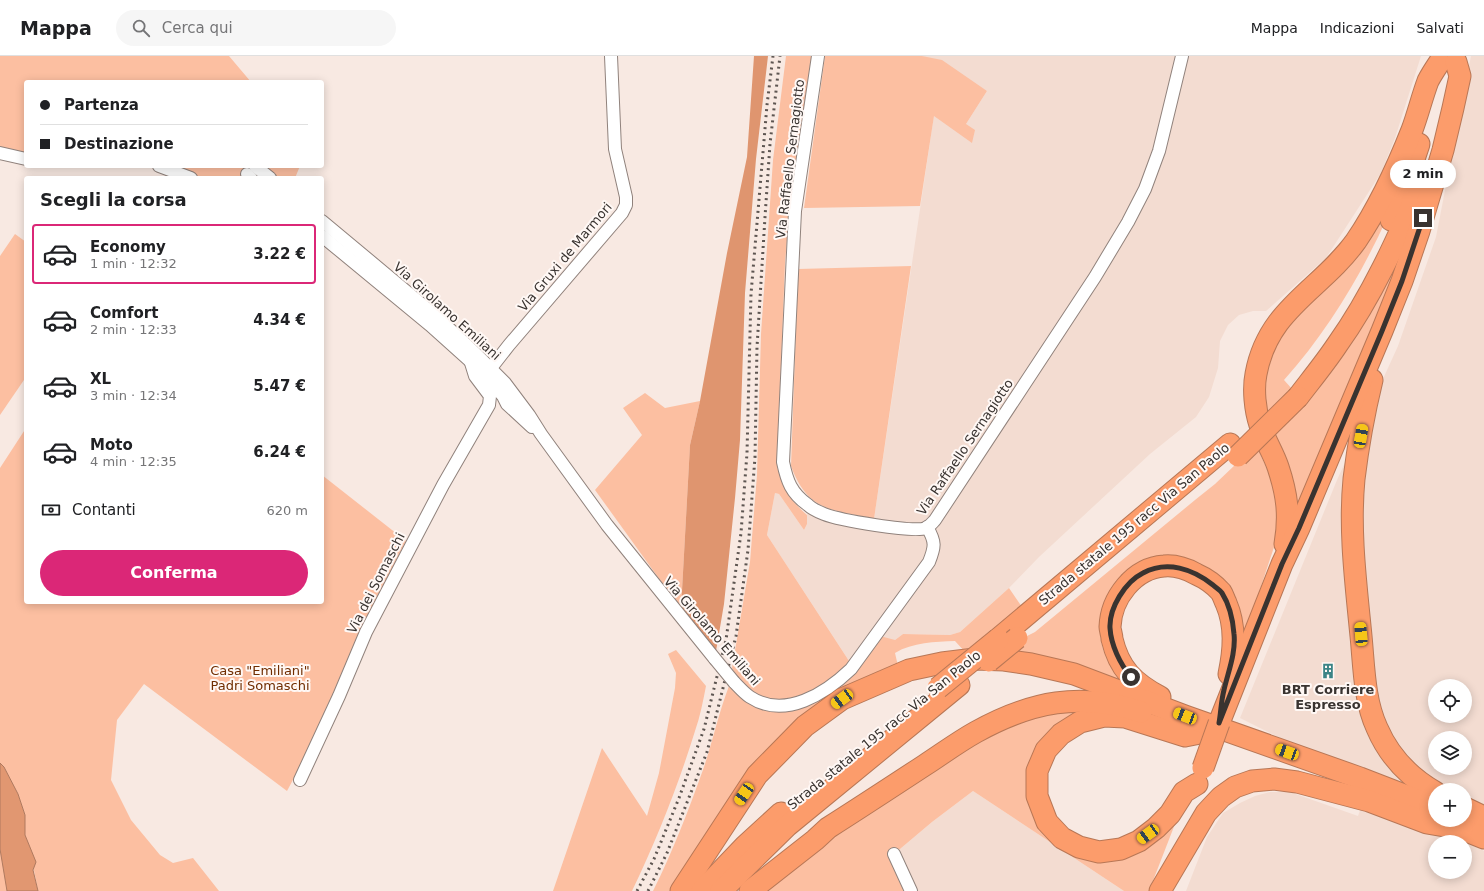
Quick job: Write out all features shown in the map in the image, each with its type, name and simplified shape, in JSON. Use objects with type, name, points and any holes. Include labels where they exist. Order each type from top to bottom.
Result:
[{"type":"highway","points":[[1227,692],[1241,668],[1282,564],[1402,281],[1419,231],[1443,150],[1460,76],[1448,59],[1429,80],[1412,130],[1380,201],[1366,225],[1342,258],[1287,310],[1272,330],[1262,349],[1256,375],[1255,399],[1260,424],[1277,465],[1287,501],[1288,522],[1282,564]]},
{"type":"highway","name":"Strada statale 195 racc Via San Paolo","points":[[702,891],[745,846],[783,811],[831,775],[938,688],[1007,638],[1234,450],[1294,392],[1326,337],[1355,292],[1388,226],[1409,174],[1448,59]]},
{"type":"highway","points":[[1419,231],[1422,240],[1417,258],[1373,375],[1354,480],[1353,513],[1354,564],[1365,677],[1376,727],[1387,748],[1402,767],[1428,788]]},
{"type":"highway","points":[[1241,668],[1256,659],[1275,615],[1301,543],[1297,531]]},
{"type":"highway","points":[[1160,891],[1219,723],[1227,692],[1233,655],[1234,634],[1229,611],[1222,593],[1204,578],[1186,569],[1164,566],[1142,573],[1126,586],[1115,604],[1110,627],[1115,650],[1123,668],[1139,685],[1163,699],[1177,704],[1185,716]]},
{"type":"highway","name":"Strada statale 195 racc Via San Paolo","points":[[721,891],[787,826],[959,685],[1007,638]]},
{"type":"highway","points":[[681,891],[757,775],[804,726],[842,699],[909,670],[942,663],[975,659],[1004,660],[1031,664],[1074,674],[1133,703],[1200,733],[1428,815]]},
{"type":"highway","points":[[750,891],[828,828],[976,732],[1009,716],[1041,705],[1058,702],[1075,700],[1133,703],[1185,716],[1360,778],[1428,804]]},
{"type":"highway","points":[[1200,733],[1185,736],[1125,716],[1104,716],[1080,722],[1061,734],[1046,750],[1038,771],[1037,796],[1047,822],[1062,838],[1079,847],[1099,852],[1121,849],[1139,841],[1156,828],[1170,814],[1184,792],[1200,776]]},
{"type":"highway","points":[[1160,891],[1206,813],[1225,794],[1235,787],[1252,781],[1274,779],[1297,782],[1370,801],[1428,823]]},
{"type":"highway","points":[[1472,811],[1484,817]]},
{"type":"highway","points":[[1472,826],[1484,828]]},
{"type":"highway","points":[[1468,827],[1484,838]]},
{"type":"street","name":"Via Gruxi de Marmori","points":[[491,368],[622,213],[626,205],[626,197],[615,148],[611,56]]},
{"type":"street","name":"Via Raffaello Sernagiotto","points":[[818,56],[795,211],[783,462],[787,480],[797,496],[809,506],[824,514],[868,523],[915,529],[927,527],[935,520],[1095,277],[1128,222],[1145,189],[1159,151],[1182,56]]},
{"type":"street","points":[[0,153],[24,159]]},
{"type":"street","points":[[164,168],[186,176]]},
{"type":"street","points":[[251,173],[262,176]]},
{"type":"street","name":"Via Girolamo Emiliani","points":[[324,223],[437,317],[491,368],[512,401],[518,416],[541,434],[607,525],[715,659],[749,697],[765,704],[790,705],[824,692],[851,669],[929,562],[935,548],[933,537],[927,527]]},
{"type":"street","name":"Via Girolamo Emiliani","points":[[324,238],[430,325],[479,369],[503,396],[512,401]]},
{"type":"street","points":[[324,247],[335,246]]},
{"type":"street","points":[[471,363],[475,376],[490,396],[489,405],[512,401]]},
{"type":"street","name":"Via dei Somaschi","points":[[300,780],[339,696],[366,632],[443,484],[489,405]]},
{"type":"street","points":[[894,854],[911,891]]},
{"type":"shaded area","points":[[754,56],[768,56],[756,159],[745,293],[740,440],[735,498],[724,604],[716,651],[681,609],[690,445],[700,401],[727,253],[747,157]]},
{"type":"shaded area","points":[[922,56],[1421,56],[1395,138],[1381,173],[1326,258],[1266,311],[1253,311],[1239,315],[1228,325],[1220,341],[1218,368],[1209,397],[1196,417],[1150,454],[1039,557],[1009,588],[960,632],[950,635],[903,634],[855,670],[767,535],[775,493],[779,494],[804,530],[807,524],[807,515],[814,501],[823,507],[874,519],[934,115],[966,124],[987,91]]},
{"type":"shaded area","points":[[1471,56],[1484,56],[1484,812],[1472,808],[1472,783],[1428,783],[1428,793],[1292,744],[1240,718],[1337,480],[1398,346],[1436,237]]},
{"type":"shaded area","points":[[0,763],[4,767],[18,794],[25,815],[25,835],[36,862],[33,870],[38,891],[7,891],[0,849]]},
{"type":"shaded area","points":[[973,791],[1124,891],[905,891],[890,856]]},
{"type":"shaded area","points":[[1270,792],[1290,792],[1358,816],[1362,805],[1443,835],[1428,835],[1428,879],[1472,879],[1472,846],[1479,848],[1484,851],[1484,891],[1186,891],[1207,837],[1223,813],[1255,796]]},
{"type":"green space","points":[[0,56],[229,56],[249,80],[24,80],[24,155],[0,150]]},
{"type":"green space","points":[[786,56],[812,56],[791,193],[785,263],[777,467],[788,494],[807,515],[807,524],[804,530],[779,494],[775,493],[767,535],[851,664],[848,669],[803,697],[790,700],[780,700],[760,696],[752,691],[737,677],[732,668],[750,562],[757,475],[761,334],[773,160]]},
{"type":"green space","points":[[825,56],[922,56],[942,60],[987,91],[966,124],[975,130],[972,143],[934,116],[920,206],[804,208]]},
{"type":"green space","points":[[176,168],[246,168],[244,176],[194,176]]},
{"type":"green space","points":[[266,168],[299,168],[296,176],[276,176]]},
{"type":"green space","points":[[1381,215],[1387,218],[1354,283],[1314,343],[1284,380],[1301,399],[1409,236],[1308,490],[1291,518],[1258,403],[1274,339]]},
{"type":"green space","points":[[15,234],[24,241],[24,380],[0,415],[0,256]]},
{"type":"green space","points":[[911,266],[874,519],[833,510],[813,500],[805,492],[791,466],[798,269]]},
{"type":"green space","points":[[645,393],[665,408],[700,401],[690,445],[681,609],[595,490],[642,435],[623,408]]},
{"type":"green space","name":"Casa \"Emiliani\" Padri Somaschi","points":[[24,431],[24,604],[324,604],[324,477],[406,541],[395,562],[320,729],[287,791],[144,684],[117,720],[111,780],[131,820],[160,855],[173,863],[193,858],[219,891],[38,891],[29,845],[25,835],[25,815],[18,794],[4,767],[0,763],[0,468]]},
{"type":"green space","points":[[1256,445],[1271,478],[1278,507],[1276,541],[1243,641],[1232,601],[1155,563],[1100,625],[1100,635],[1107,658],[1116,671],[1129,684],[966,653],[955,641],[924,643],[902,649],[895,653],[898,666],[825,703],[676,891],[653,891],[693,798],[729,686],[744,698],[801,705],[880,636],[895,640],[903,634],[950,635],[960,632],[1009,588],[1022,607],[983,638],[1025,637],[1035,632],[1215,484]]},
{"type":"green space","points":[[676,650],[706,686],[698,720],[682,772],[650,852],[632,891],[553,891],[602,748],[647,816],[659,773],[675,688],[676,673],[668,654]]},
{"type":"green space","points":[[1089,710],[1033,785],[1077,852],[1173,821],[1175,824],[1149,891],[1124,891],[973,791],[890,856],[905,891],[756,891],[782,870],[993,732],[1038,715]]},
{"type":"green space","points":[[0,849],[7,888],[7,891],[0,891]]},
{"type":"railway","points":[[637,891],[654,859],[679,798],[704,729],[726,640],[741,533],[747,453],[751,294],[767,105],[773,56]]},
{"type":"railway","points":[[648,891],[667,853],[707,752],[736,636],[748,550],[755,457],[757,347],[765,217],[770,144],[780,56]]},
{"type":"place","name":"BRT Corriere Espresso","points":[[1328,671]]},
{"type":"route","points":[[1131,677],[1123,668],[1115,650],[1110,627],[1115,604],[1126,586],[1142,573],[1164,566],[1186,569],[1204,578],[1222,593],[1229,611],[1234,634],[1233,655],[1223,691],[1219,723],[1282,564],[1299,528],[1382,331],[1402,281],[1423,218]]}]
